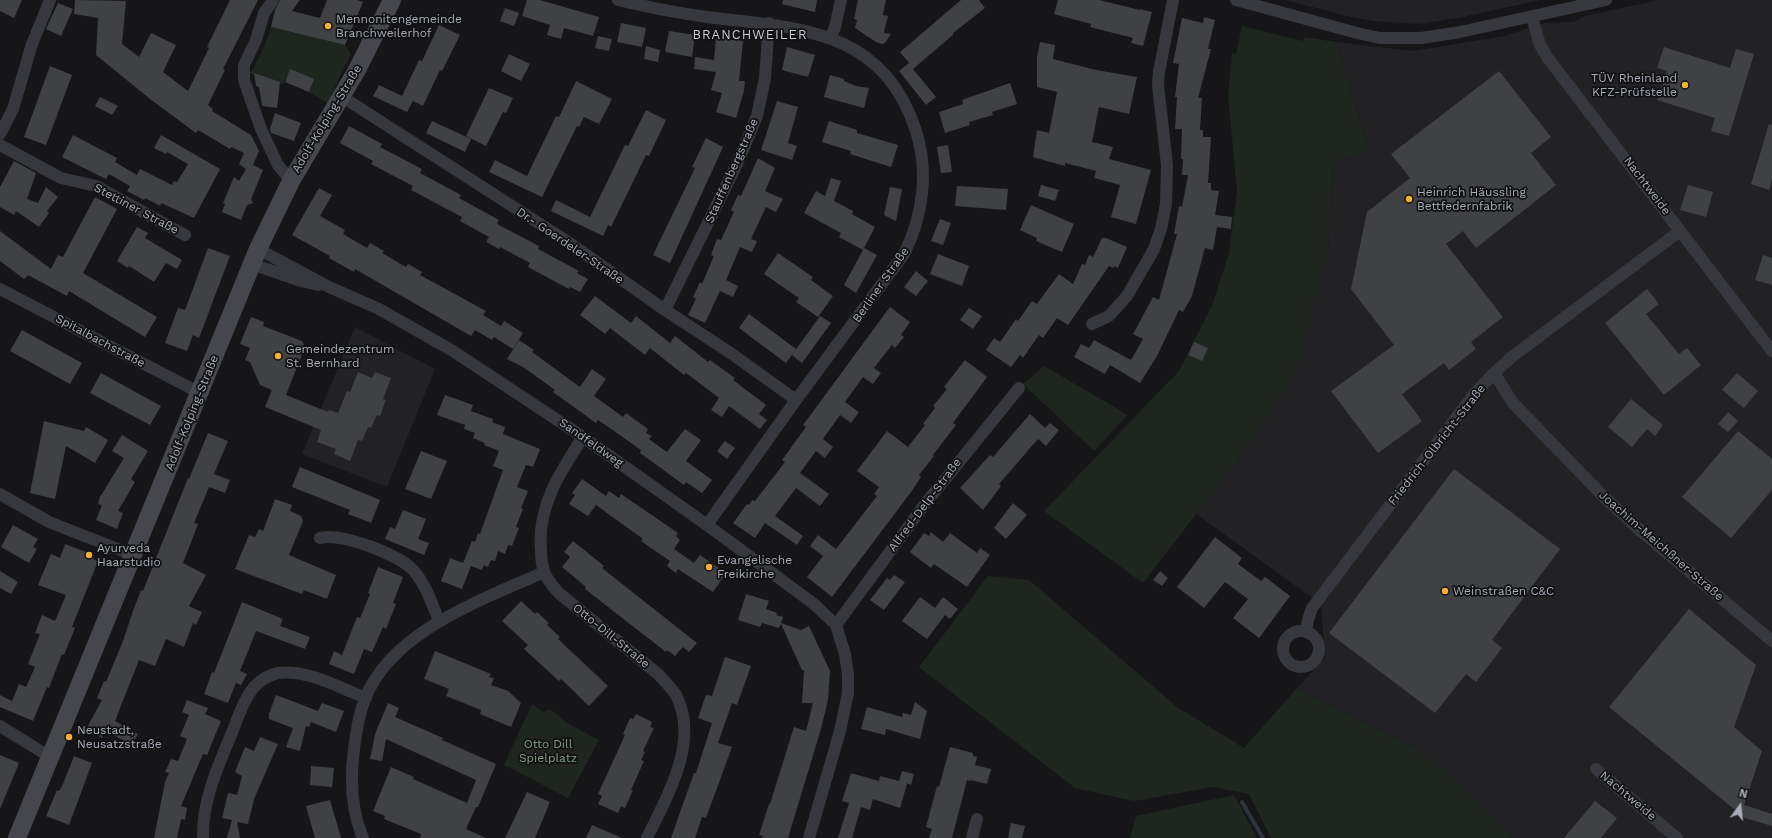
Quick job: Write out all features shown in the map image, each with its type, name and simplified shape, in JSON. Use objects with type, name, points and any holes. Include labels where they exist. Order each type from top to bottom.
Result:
[{"type":"street","points":[[0,134],[13,109],[32,44],[50,0]]},
{"type":"street","points":[[273,0],[264,13],[256,40],[243,71],[244,80],[261,129],[278,165],[291,181]]},
{"type":"street","name":"Adolf-Kolping-Straße","points":[[17,838],[255,256],[291,181],[367,52],[392,0]]},
{"type":"street","name":"Berliner Straße","points":[[618,0],[705,17],[769,23],[812,31],[830,38],[864,56],[887,78],[897,91],[913,120],[923,169],[923,186],[917,222],[912,239],[904,254],[706,525]]},
{"type":"street","points":[[830,38],[835,27],[841,0]]},
{"type":"street","points":[[1092,324],[1109,316],[1127,296],[1154,249],[1161,229],[1166,204],[1167,165],[1158,85],[1159,72],[1173,0]]},
{"type":"street","points":[[1236,0],[1380,38],[1421,38],[1460,32],[1606,0]]},
{"type":"street","name":"Nachtweide","points":[[1532,16],[1540,45],[1547,57],[1772,351]]},
{"type":"street","name":"Stauffenbergstraße","points":[[665,310],[738,162],[757,116],[765,78],[769,23]]},
{"type":"street","name":"Dr.- Goerdeler-Straße","points":[[341,96],[568,242],[665,310],[732,354],[796,400]]},
{"type":"street","name":"Stettiner Straße","points":[[0,145],[61,178],[96,186],[185,235]]},
{"type":"street","name":"Friedrich-Olbricht-Straße","points":[[1306,632],[1312,608],[1474,394],[1494,372],[1576,308],[1680,231]]},
{"type":"street","name":"Sandfeldweg","points":[[255,256],[301,281],[330,287]]},
{"type":"street","name":"Sandfeldweg","points":[[255,256],[330,287],[379,310],[453,351],[583,437],[814,604],[836,624]]},
{"type":"street","name":"Spitalbachstraße","points":[[0,289],[200,393]]},
{"type":"street","name":"Joachim-Meichßner-Straße","points":[[1494,372],[1513,403],[1604,497],[1642,532],[1772,641]]},
{"type":"street","name":"Alfred-Delp-Straße","points":[[836,624],[925,504],[1019,388]]},
{"type":"street","name":"Otto-Dill-Straße","points":[[583,437],[558,477],[543,513],[540,538],[544,572],[550,583],[576,609],[658,674],[668,684],[679,704],[684,735],[680,762],[668,794],[647,838]]},
{"type":"street","points":[[0,494],[49,522],[133,556]]},
{"type":"street","points":[[320,538],[331,536],[352,540],[405,562],[420,579],[439,621]]},
{"type":"street","points":[[363,838],[354,807],[352,777],[355,744],[366,698],[374,683],[394,657],[405,646],[439,621],[544,572]]},
{"type":"street","points":[[809,838],[840,731],[847,700],[848,675],[846,654],[836,624]]},
{"type":"street","points":[[203,838],[205,812],[218,767],[250,691],[258,683],[278,673],[303,674],[366,698]]},
{"type":"street","points":[[0,726],[50,757]]},
{"type":"street","name":"Nachtweide","points":[[1596,770],[1677,838]]},
{"type":"street","points":[[972,838],[977,819]]},
{"type":"shaded area","points":[[1285,0],[1540,0],[1458,18],[1419,24],[1374,21],[1351,17]]},
{"type":"shaded area","points":[[1659,0],[1772,0],[1772,838],[1512,838],[1427,755],[1297,688],[1325,658],[1321,604],[1196,514],[1248,447],[1328,248],[1333,165],[1369,149],[1336,42],[1413,51],[1505,36],[1544,23],[1573,22],[1585,16]]},
{"type":"shaded area","points":[[355,327],[435,369],[387,487],[302,454]]},
{"type":"green space","points":[[1242,26],[1303,41],[1304,37],[1336,42],[1369,149],[1333,165],[1328,248],[1296,374],[1248,447],[1143,583],[1044,511],[1179,371],[1213,303],[1229,253],[1237,192],[1228,95],[1232,53],[1236,54]]},
{"type":"green space","points":[[271,27],[345,45],[351,54],[327,103],[309,92],[290,70],[283,84],[250,73],[257,62]]},
{"type":"green space","points":[[1044,366],[1128,415],[1094,451],[1023,384]]},
{"type":"green space","points":[[988,576],[1029,580],[1177,707],[1244,748],[1297,688],[1427,755],[1512,838],[1271,838],[1249,794],[1213,787],[1134,801],[1075,788],[919,667]]},
{"type":"green space","name":"Otto Dill Spielplatz","points":[[532,704],[543,712],[550,709],[567,723],[599,740],[568,798],[504,765]]},
{"type":"green space","points":[[1234,795],[1257,838],[1130,838],[1136,816]]},
{"type":"building","points":[[0,0],[22,0],[14,18],[0,11]]},
{"type":"building","points":[[75,0],[126,1],[122,44],[139,57],[151,33],[176,45],[163,72],[188,91],[230,0],[258,0],[223,69],[225,70],[208,105],[213,109],[212,111],[251,135],[259,151],[253,165],[263,170],[251,199],[253,203],[247,205],[241,220],[222,212],[225,204],[223,203],[234,177],[239,181],[246,169],[239,164],[244,153],[231,147],[230,149],[198,130],[196,133],[150,99],[96,55],[98,18],[74,14]]},
{"type":"building","name":"Mennonitengemeinde Branchweilerhof","points":[[280,0],[300,0],[292,11],[320,18],[327,0],[357,0],[363,2],[345,45],[271,27],[275,10]]},
{"type":"building","points":[[527,0],[540,0],[599,17],[593,36],[564,28],[561,39],[547,35],[550,25],[522,16]]},
{"type":"building","points":[[783,0],[817,0],[815,12],[782,4]]},
{"type":"building","points":[[858,0],[886,0],[883,15],[888,16],[884,33],[891,34],[885,43],[882,44],[876,42],[855,28],[857,20],[854,19]]},
{"type":"building","points":[[961,0],[979,0],[985,8],[953,33],[954,34],[913,69],[936,97],[926,105],[899,71],[909,63],[900,52]]},
{"type":"building","points":[[1058,0],[1099,0],[1152,12],[1143,46],[1131,43],[1133,38],[1090,27],[1091,24],[1054,14]]},
{"type":"building","points":[[58,3],[73,9],[61,36],[46,29]]},
{"type":"building","points":[[505,8],[519,13],[514,26],[500,21]]},
{"type":"building","points":[[1204,17],[1215,20],[1208,49],[1211,49],[1198,98],[1202,98],[1200,130],[1203,130],[1203,137],[1211,137],[1208,183],[1211,183],[1211,190],[1219,191],[1215,215],[1232,217],[1231,229],[1217,227],[1213,250],[1205,248],[1192,296],[1183,312],[1179,310],[1157,356],[1140,383],[1110,365],[1105,374],[1074,357],[1081,344],[1089,348],[1094,340],[1131,360],[1143,339],[1133,334],[1153,297],[1159,300],[1177,234],[1174,234],[1179,206],[1182,207],[1188,175],[1182,175],[1182,129],[1175,129],[1177,97],[1175,97],[1179,64],[1173,63],[1182,18],[1203,23]]},
{"type":"building","points":[[621,23],[646,28],[642,47],[617,42]]},
{"type":"building","points":[[439,25],[460,35],[442,71],[440,70],[423,106],[413,101],[407,112],[373,96],[379,85],[402,96],[419,60],[422,61]]},
{"type":"building","points":[[669,31],[695,35],[692,57],[665,52]]},
{"type":"building","points":[[598,36],[612,39],[609,51],[595,48]]},
{"type":"building","points":[[716,38],[743,41],[739,81],[745,81],[744,91],[736,118],[716,112],[722,93],[711,90],[716,72],[694,69],[695,57],[714,60]]},
{"type":"building","points":[[1040,42],[1055,45],[1053,59],[1096,70],[1137,77],[1129,114],[1099,107],[1092,142],[1113,147],[1109,159],[1151,170],[1136,224],[1111,217],[1120,185],[1094,178],[1096,171],[1065,163],[1065,166],[1033,157],[1037,130],[1049,133],[1057,92],[1037,87],[1037,57]]},
{"type":"building","points":[[646,46],[660,50],[658,62],[644,59]]},
{"type":"building","points":[[787,47],[815,55],[808,77],[782,70]]},
{"type":"building","points":[[1664,47],[1730,68],[1736,49],[1754,54],[1729,136],[1711,131],[1715,118],[1657,100],[1667,71],[1657,68]]},
{"type":"building","points":[[509,54],[530,64],[521,81],[501,71]]},
{"type":"building","points":[[50,66],[72,75],[46,145],[24,137]]},
{"type":"building","points":[[290,69],[314,79],[309,92],[285,82]]},
{"type":"building","points":[[1499,71],[1551,137],[1531,153],[1556,185],[1476,248],[1463,231],[1446,244],[1503,317],[1471,342],[1476,349],[1449,370],[1444,363],[1402,394],[1422,421],[1378,453],[1331,391],[1394,345],[1351,289],[1367,212],[1410,178],[1391,154]]},
{"type":"building","points":[[254,73],[280,82],[277,108],[262,106],[259,87],[256,86]]},
{"type":"building","points":[[830,75],[844,79],[844,81],[856,86],[869,88],[864,108],[824,97]]},
{"type":"building","points":[[576,81],[612,99],[599,124],[584,117],[579,127],[577,126],[542,197],[489,172],[495,160],[527,176],[556,116],[559,117]]},
{"type":"building","points":[[1010,83],[1017,104],[992,112],[993,115],[969,122],[970,125],[945,133],[939,112],[963,104],[962,100]]},
{"type":"building","points":[[489,88],[513,98],[506,113],[503,112],[486,146],[466,136]]},
{"type":"building","points":[[100,97],[118,106],[112,115],[95,106]]},
{"type":"building","points":[[777,101],[798,107],[788,143],[797,146],[792,160],[761,150]]},
{"type":"building","points":[[646,110],[666,120],[649,156],[646,155],[611,227],[608,225],[603,236],[551,211],[556,200],[590,217],[625,145],[628,146]]},
{"type":"building","points":[[275,113],[301,123],[294,141],[271,133],[270,129]]},
{"type":"building","points":[[432,121],[471,139],[465,152],[426,133]]},
{"type":"building","points":[[829,121],[857,130],[857,133],[898,145],[891,167],[850,154],[851,151],[822,142]]},
{"type":"building","points":[[1769,124],[1772,125],[1772,179],[1769,190],[1751,184]]},
{"type":"building","points":[[349,126],[382,144],[380,147],[422,169],[420,173],[461,195],[459,198],[499,220],[497,224],[539,246],[538,249],[579,271],[577,273],[588,279],[580,292],[570,287],[569,289],[528,267],[530,263],[500,247],[499,249],[486,242],[489,237],[460,221],[462,217],[411,190],[413,186],[371,164],[373,161],[340,143]]},
{"type":"building","points":[[73,135],[117,158],[115,162],[137,175],[140,169],[172,185],[174,181],[177,182],[188,164],[167,152],[166,154],[154,148],[161,135],[220,169],[194,218],[161,203],[160,206],[145,198],[144,200],[127,191],[130,186],[109,174],[106,179],[62,157]]},
{"type":"building","points":[[706,138],[723,147],[670,263],[653,255],[695,168],[692,167]]},
{"type":"building","points":[[948,145],[952,172],[941,173],[937,147]]},
{"type":"building","points":[[758,158],[775,168],[765,191],[783,199],[776,212],[766,207],[751,239],[757,241],[752,252],[740,247],[726,280],[738,286],[733,297],[720,291],[705,323],[688,315],[696,299],[693,297],[700,282],[702,284],[714,256],[711,255],[717,239],[721,240],[734,212],[731,210],[738,195],[741,196]]},
{"type":"building","points":[[14,161],[36,173],[27,199],[38,203],[46,187],[58,197],[47,211],[49,213],[39,227],[16,211],[14,215],[0,207],[0,187]]},
{"type":"building","points":[[831,178],[841,181],[834,201],[853,211],[852,214],[875,227],[863,250],[839,237],[841,233],[804,213],[816,191],[825,196]]},
{"type":"building","points":[[1041,185],[1059,190],[1055,201],[1038,196]]},
{"type":"building","points":[[1688,185],[1713,192],[1706,217],[1680,210]]},
{"type":"building","points":[[957,186],[1008,189],[1006,210],[955,206]]},
{"type":"building","points":[[890,187],[902,189],[896,221],[884,215]]},
{"type":"building","points":[[319,188],[332,195],[320,216],[345,230],[343,234],[367,248],[370,243],[384,251],[382,253],[406,267],[408,264],[422,272],[420,275],[486,311],[483,315],[501,326],[504,321],[523,333],[513,349],[494,337],[492,340],[475,330],[471,336],[355,269],[354,272],[329,258],[330,256],[292,235]]},
{"type":"building","points":[[95,197],[117,209],[83,273],[157,317],[145,337],[69,291],[67,296],[28,275],[24,279],[0,261],[0,231],[51,269],[58,255],[63,257]]},
{"type":"building","points":[[1031,205],[1074,224],[1062,252],[1036,241],[1037,238],[1020,230]]},
{"type":"building","points":[[940,219],[951,223],[943,245],[931,241]]},
{"type":"building","points":[[137,227],[148,233],[145,238],[182,260],[177,269],[166,263],[154,282],[129,266],[128,268],[117,261]]},
{"type":"building","points":[[1102,238],[1106,238],[1127,247],[1118,268],[1109,266],[1068,325],[1057,318],[1043,338],[1039,335],[1023,358],[1020,355],[1011,367],[986,350],[994,338],[1000,342],[1016,319],[1018,321],[1032,301],[1037,304],[1059,274],[1073,284],[1082,264],[1085,265],[1089,255],[1093,257]]},
{"type":"building","points":[[208,248],[230,256],[199,338],[193,335],[187,351],[165,343],[178,308],[185,310]]},
{"type":"building","points":[[864,248],[877,255],[856,293],[844,285]]},
{"type":"building","points":[[778,253],[813,277],[811,280],[833,296],[818,317],[796,302],[799,298],[764,274]]},
{"type":"building","points":[[938,254],[969,266],[962,286],[930,274]]},
{"type":"building","points":[[1763,255],[1772,258],[1772,285],[1755,280]]},
{"type":"building","points":[[916,271],[928,281],[916,296],[904,287]]},
{"type":"building","points":[[1647,289],[1659,304],[1646,314],[1679,354],[1687,348],[1701,365],[1664,395],[1605,323]]},
{"type":"building","points":[[595,296],[631,323],[636,316],[670,343],[675,336],[708,362],[710,360],[735,378],[733,380],[766,405],[759,414],[767,420],[760,429],[729,406],[722,417],[711,410],[719,398],[686,373],[684,375],[650,348],[645,355],[610,328],[605,334],[580,315]]},
{"type":"building","points":[[890,307],[910,322],[901,335],[904,337],[895,348],[892,345],[874,368],[881,373],[873,384],[863,377],[845,402],[859,412],[851,423],[840,415],[823,439],[833,447],[825,458],[816,451],[800,473],[829,494],[820,506],[796,488],[775,516],[803,536],[797,545],[765,523],[755,538],[733,523],[747,504],[749,505],[752,500],[755,501],[785,462],[782,460],[806,427],[803,425]]},
{"type":"building","points":[[969,308],[982,316],[973,329],[960,320]]},
{"type":"building","points":[[749,314],[796,349],[786,363],[739,328]]},
{"type":"building","points":[[820,316],[831,323],[802,363],[792,355]]},
{"type":"building","points":[[251,317],[264,322],[263,326],[302,341],[305,347],[286,395],[328,412],[329,410],[338,413],[347,391],[350,392],[358,372],[372,378],[375,372],[391,378],[383,399],[386,400],[380,416],[377,415],[371,428],[368,427],[362,441],[358,440],[350,461],[334,454],[336,449],[317,442],[321,430],[265,407],[272,390],[260,385],[250,362],[245,360],[250,348],[240,344]]},
{"type":"building","points":[[22,330],[82,363],[70,384],[10,351]]},
{"type":"building","points":[[519,340],[534,350],[532,352],[580,387],[592,369],[606,379],[594,396],[623,417],[626,413],[648,429],[646,433],[652,436],[649,439],[667,452],[685,429],[701,440],[686,461],[712,480],[702,493],[686,482],[684,485],[640,453],[641,450],[598,420],[596,423],[553,392],[555,390],[523,367],[507,359]]},
{"type":"building","points":[[1194,342],[1208,348],[1202,361],[1188,355]]},
{"type":"building","points":[[965,360],[987,377],[953,423],[956,425],[919,475],[921,477],[911,492],[832,597],[807,577],[823,556],[810,546],[818,535],[836,549],[877,496],[874,494],[879,487],[857,471],[887,431],[908,447],[925,425],[923,424],[935,408],[933,406],[947,389],[944,387]]},
{"type":"building","points":[[101,373],[161,406],[150,425],[90,393]]},
{"type":"building","points":[[1737,373],[1758,391],[1744,408],[1722,390]]},
{"type":"building","points":[[445,395],[473,405],[471,411],[493,419],[492,422],[505,427],[503,434],[540,449],[533,467],[526,465],[517,487],[528,491],[521,508],[523,509],[516,527],[519,528],[512,546],[508,545],[505,554],[498,551],[495,561],[491,560],[488,567],[484,565],[482,570],[471,566],[462,589],[441,581],[450,558],[463,563],[472,541],[475,542],[478,533],[480,534],[503,470],[493,466],[499,451],[484,445],[485,443],[473,438],[475,433],[464,429],[465,425],[437,415]]},
{"type":"building","points":[[1631,399],[1663,425],[1655,436],[1647,429],[1632,447],[1608,427]]},
{"type":"building","points":[[1728,412],[1738,421],[1728,432],[1718,424]]},
{"type":"building","points":[[1030,414],[1045,428],[1050,423],[1059,430],[1046,446],[1038,439],[999,484],[1001,486],[983,510],[960,488],[990,455],[993,457]]},
{"type":"building","points":[[44,421],[84,431],[86,427],[108,440],[95,463],[66,446],[55,499],[30,493]]},
{"type":"building","points":[[1738,431],[1772,459],[1772,490],[1731,538],[1682,497]]},
{"type":"building","points":[[208,433],[228,441],[214,474],[230,480],[225,493],[209,487],[194,523],[198,524],[183,563],[206,575],[189,606],[202,612],[196,625],[193,623],[184,647],[166,639],[155,666],[139,660],[115,721],[138,734],[132,745],[106,731],[102,738],[86,729],[102,700],[97,698],[104,681],[106,682],[123,641],[141,590],[143,591],[188,478],[189,479]]},
{"type":"building","points":[[122,435],[148,451],[131,479],[135,482],[118,511],[123,513],[117,529],[96,520],[102,505],[98,504],[100,497],[124,458],[112,451]]},
{"type":"building","points":[[725,441],[735,448],[727,459],[717,451]]},
{"type":"building","points":[[421,451],[447,461],[431,499],[405,489]]},
{"type":"building","points":[[300,467],[380,500],[371,523],[348,514],[350,510],[292,487]]},
{"type":"building","name":"Weinstraßen C&C","points":[[1454,469],[1560,549],[1492,640],[1502,648],[1476,682],[1466,674],[1435,713],[1329,633]]},
{"type":"building","points":[[582,479],[606,496],[609,491],[619,498],[621,494],[678,533],[676,536],[680,540],[674,549],[694,563],[700,555],[726,573],[713,592],[678,569],[676,573],[667,566],[670,561],[641,541],[643,539],[596,505],[588,516],[569,504],[575,495],[572,493]]},
{"type":"building","points":[[275,499],[292,505],[290,511],[301,516],[303,521],[289,555],[336,575],[327,599],[304,590],[302,594],[235,569],[249,535],[255,537],[259,529],[263,531]]},
{"type":"building","points":[[1013,503],[1027,515],[1006,539],[994,528]]},
{"type":"building","points":[[403,510],[426,519],[418,539],[429,543],[424,555],[385,539],[390,527],[395,529]]},
{"type":"building","points":[[13,525],[38,539],[33,547],[37,549],[29,563],[1,547]]},
{"type":"building","points":[[931,532],[943,542],[950,533],[977,553],[980,548],[990,555],[967,587],[934,564],[931,568],[910,552],[924,533],[929,536]]},
{"type":"building","points":[[1215,537],[1242,558],[1238,564],[1261,581],[1265,577],[1290,596],[1259,638],[1233,618],[1248,599],[1225,582],[1204,608],[1177,587]]},
{"type":"building","points":[[573,541],[604,566],[602,568],[697,643],[689,652],[683,647],[675,656],[667,650],[666,652],[585,589],[586,587],[562,567],[570,557],[564,552]]},
{"type":"building","points":[[65,544],[94,555],[93,559],[98,561],[72,627],[75,628],[64,655],[62,654],[49,688],[47,687],[33,721],[0,707],[0,695],[12,701],[19,684],[26,687],[35,667],[28,664],[40,634],[35,633],[42,615],[55,621],[66,595],[38,585],[51,554],[60,558]]},
{"type":"building","points":[[378,567],[403,577],[393,603],[396,604],[386,629],[383,627],[372,652],[364,649],[354,674],[329,664],[334,651],[342,655],[357,617],[360,618],[370,594],[368,593]]},
{"type":"building","points":[[0,571],[18,582],[11,594],[0,588]]},
{"type":"building","points":[[1160,571],[1168,578],[1162,586],[1153,580]]},
{"type":"building","points":[[894,575],[905,582],[884,610],[870,600],[887,578],[890,580]]},
{"type":"building","points":[[746,594],[769,601],[766,609],[783,617],[781,623],[801,630],[809,626],[830,671],[828,700],[821,729],[788,838],[762,838],[763,836],[759,835],[794,727],[806,731],[813,703],[802,703],[804,670],[802,670],[781,624],[779,628],[762,623],[760,627],[738,620]]},
{"type":"building","points":[[920,597],[935,608],[943,597],[958,609],[950,619],[945,615],[927,639],[902,621]]},
{"type":"building","points":[[521,601],[535,614],[537,612],[549,623],[547,625],[560,637],[558,639],[608,686],[589,706],[561,679],[559,681],[524,649],[528,645],[502,621]]},
{"type":"building","points":[[242,602],[283,619],[280,626],[310,637],[305,649],[256,631],[240,671],[247,674],[241,685],[236,683],[228,703],[204,694],[212,672],[214,673]]},
{"type":"building","points":[[1689,609],[1756,665],[1734,727],[1762,751],[1744,805],[1772,814],[1772,826],[1745,818],[1609,707]]},
{"type":"building","points":[[435,651],[491,674],[489,677],[494,678],[491,685],[508,691],[521,703],[511,727],[480,714],[481,710],[446,696],[449,689],[424,679]]},
{"type":"building","points":[[725,657],[751,666],[737,705],[732,703],[718,743],[732,747],[706,818],[702,817],[695,838],[671,838],[694,773],[696,773],[712,723],[698,718],[706,695],[712,696]]},
{"type":"building","points":[[276,695],[318,711],[322,703],[344,711],[336,732],[311,722],[309,727],[306,726],[300,751],[286,747],[293,728],[269,719],[269,714]]},
{"type":"building","points":[[187,700],[208,708],[205,714],[221,721],[207,755],[203,754],[181,806],[187,808],[185,820],[181,819],[177,838],[154,838],[165,782],[169,773],[165,772],[171,759],[178,761],[187,739],[180,736],[189,715],[182,712]]},
{"type":"building","points":[[915,702],[927,711],[920,739],[886,729],[885,735],[861,729],[867,707],[902,717],[903,713],[911,715]]},
{"type":"building","points":[[388,703],[399,708],[395,717],[443,738],[442,740],[496,764],[478,807],[476,807],[466,829],[486,838],[420,838],[421,834],[384,819],[385,816],[373,811],[391,767],[414,777],[413,779],[467,803],[476,780],[386,739],[382,761],[370,759],[375,734]]},
{"type":"building","points":[[636,714],[652,722],[650,727],[654,728],[643,751],[645,752],[641,760],[644,761],[631,790],[633,790],[625,808],[621,806],[618,813],[598,804],[602,796],[598,794],[625,735],[623,734],[630,718],[633,719]]},
{"type":"building","points":[[260,737],[278,744],[254,799],[248,824],[237,822],[240,838],[227,838],[232,820],[222,818],[228,793],[237,795],[242,776],[235,772],[245,747],[254,751]]},
{"type":"building","points":[[950,747],[973,753],[973,756],[977,757],[975,765],[991,769],[987,784],[967,780],[952,838],[929,838],[932,829],[926,827],[937,786],[939,787]]},
{"type":"building","points":[[0,755],[19,763],[0,809]]},
{"type":"building","points":[[74,756],[92,763],[69,825],[46,816],[57,790],[59,791],[63,784]]},
{"type":"building","points":[[311,766],[334,768],[332,787],[310,785]]},
{"type":"building","points":[[902,771],[914,774],[911,785],[906,783],[907,784],[900,808],[873,799],[870,810],[861,807],[852,838],[838,838],[849,803],[842,801],[851,773],[879,781],[880,776],[899,781]]},
{"type":"building","points":[[527,792],[550,802],[535,838],[505,838]]},
{"type":"building","points":[[330,800],[341,838],[315,838],[306,806]]},
{"type":"building","points":[[1595,801],[1617,818],[1601,838],[1564,838]]},
{"type":"building","points":[[1011,823],[1025,826],[1022,838],[1008,838]]},
{"type":"building","points":[[592,825],[622,838],[586,838]]},
{"type":"waterway","points":[[1242,802],[1263,838]]},
{"type":"place","name":"Mennonitengemeinde Branchweilerhof","points":[[328,26]]},
{"type":"place","name":"TÜV Rheinland KFZ-Prüfstelle","points":[[1685,85]]},
{"type":"place","name":"Heinrich Häussling Bettfedernfabrik","points":[[1409,199]]},
{"type":"place","name":"Gemeindezentrum St. Bernhard","points":[[278,356]]},
{"type":"place","name":"Ayurveda Haarstudio","points":[[89,555]]},
{"type":"place","name":"Evangelische Freikirche","points":[[709,567]]},
{"type":"place","name":"Weinstraßen C&C","points":[[1445,591]]},
{"type":"place","name":"Neustadt, Neusatzstraße","points":[[69,737]]},
{"type":"district","name":"BRANCHWEILER","points":[[750,35]]}]
